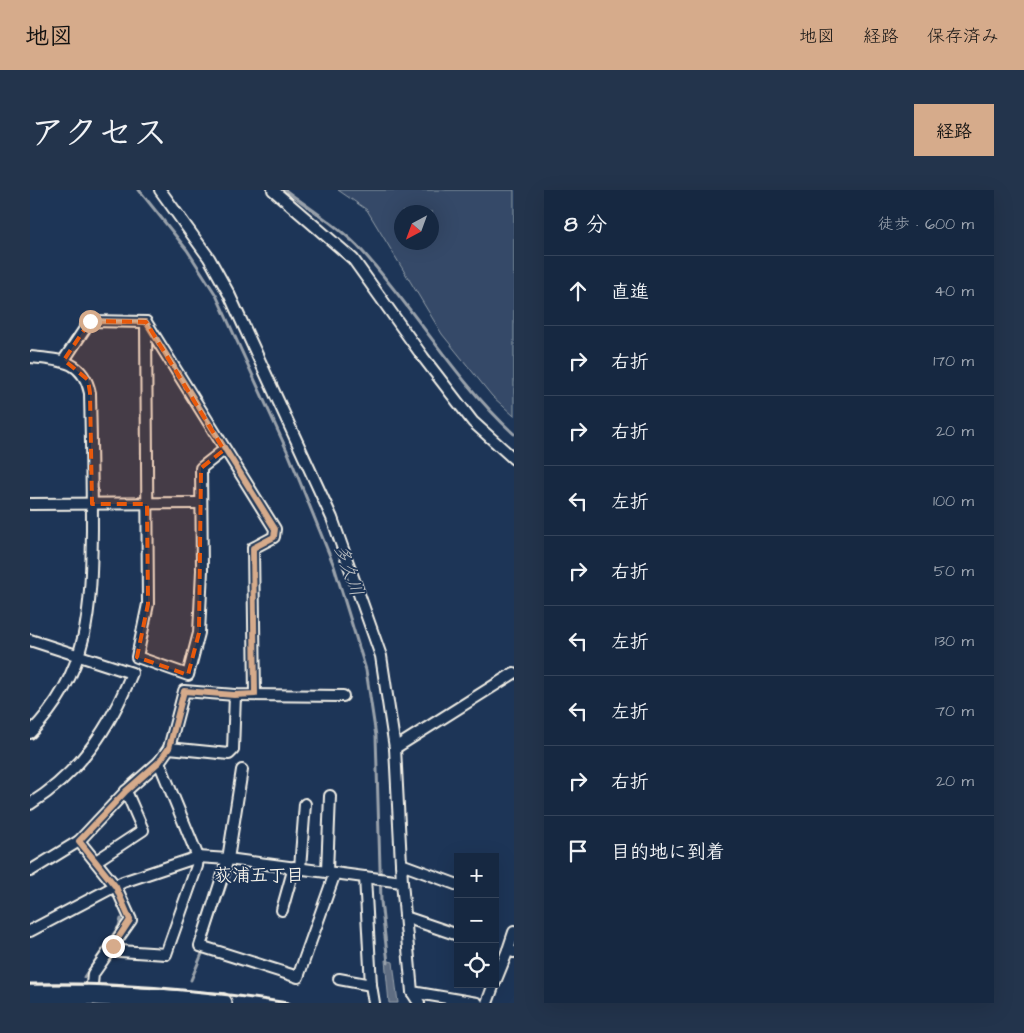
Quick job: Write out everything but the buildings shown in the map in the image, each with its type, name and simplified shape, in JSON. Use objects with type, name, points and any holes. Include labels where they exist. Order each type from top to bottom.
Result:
[{"type":"highway","points":[[30,995],[60,999],[90,995],[222,1003]]},
{"type":"street","points":[[160,190],[210,258],[229,294],[332,518],[381,656],[395,748],[402,882],[412,992],[419,1003]]},
{"type":"street","points":[[273,190],[353,259],[422,357],[473,422],[514,459]]},
{"type":"street","points":[[64,360],[90,321],[146,322]]},
{"type":"street","points":[[146,322],[224,450],[275,529],[274,537],[253,548],[255,694]]},
{"type":"street","points":[[146,322],[148,604],[137,657],[188,675],[199,633],[202,570],[200,468],[224,450]]},
{"type":"street","points":[[30,357],[64,360],[88,380],[90,393],[92,504],[89,619],[71,674],[56,700],[30,733]]},
{"type":"street","points":[[30,504],[200,503]]},
{"type":"street","points":[[30,640],[132,673],[118,709],[96,742],[70,771],[30,804]]},
{"type":"street","points":[[395,748],[514,673]]},
{"type":"street","points":[[30,871],[79,841],[126,791],[159,762],[169,748],[184,691],[234,695],[343,696]]},
{"type":"street","points":[[169,748],[229,754],[233,750],[234,695]]},
{"type":"street","points":[[113,946],[120,951],[166,954],[197,866],[198,857],[159,762]]},
{"type":"street","points":[[242,770],[228,859],[204,947],[298,977],[331,872],[330,796]]},
{"type":"street","points":[[96,861],[143,830],[126,791]]},
{"type":"street","points":[[282,910],[297,868],[305,804]]},
{"type":"street","points":[[79,841],[116,887],[130,920],[93,974],[90,995]]},
{"type":"street","points":[[30,931],[123,882],[198,857],[228,859],[402,882]]},
{"type":"street","points":[[401,864],[454,883]]},
{"type":"street","points":[[365,876],[370,985],[374,1003]]},
{"type":"street","points":[[405,917],[454,934]]},
{"type":"street","points":[[499,975],[511,951],[514,932]]},
{"type":"street","points":[[339,979],[370,985]]},
{"type":"street","points":[[486,1003],[493,988]]},
{"type":"street","points":[[412,992],[477,1003]]},
{"type":"highlighted area","points":[[90,321],[146,322],[224,450],[201,468],[199,633],[188,675],[137,657],[148,604],[147,504],[92,504],[90,393],[88,380],[64,360]]},
{"type":"shaded area","points":[[338,190],[514,190],[514,416],[492,396],[442,334],[367,210]]},
{"type":"shaded area","points":[[385,960],[393,962],[398,1003],[389,1003]]},
{"type":"waterway","name":"多久川","points":[[139,190],[187,250],[216,295],[289,455],[334,566],[366,670],[376,736],[381,901],[388,963]]},
{"type":"waterway","points":[[285,190],[336,227],[363,252],[473,391],[514,434]]},
{"type":"waterway","points":[[210,931],[233,865]]},
{"type":"waterway","points":[[84,977],[119,926],[121,919]]},
{"type":"waterway","points":[[191,980],[204,949]]},
{"type":"railway","points":[[30,984],[95,984],[159,988],[224,994],[288,1003]]},
{"type":"district","name":"荻浦五丁目","points":[[259,875]]},
{"type":"route","points":[[90,321],[146,322],[224,450],[275,529],[274,537],[253,548],[255,694],[234,695],[184,691],[169,748],[164,756],[126,791],[79,841],[116,887],[130,920],[113,946]]}]
